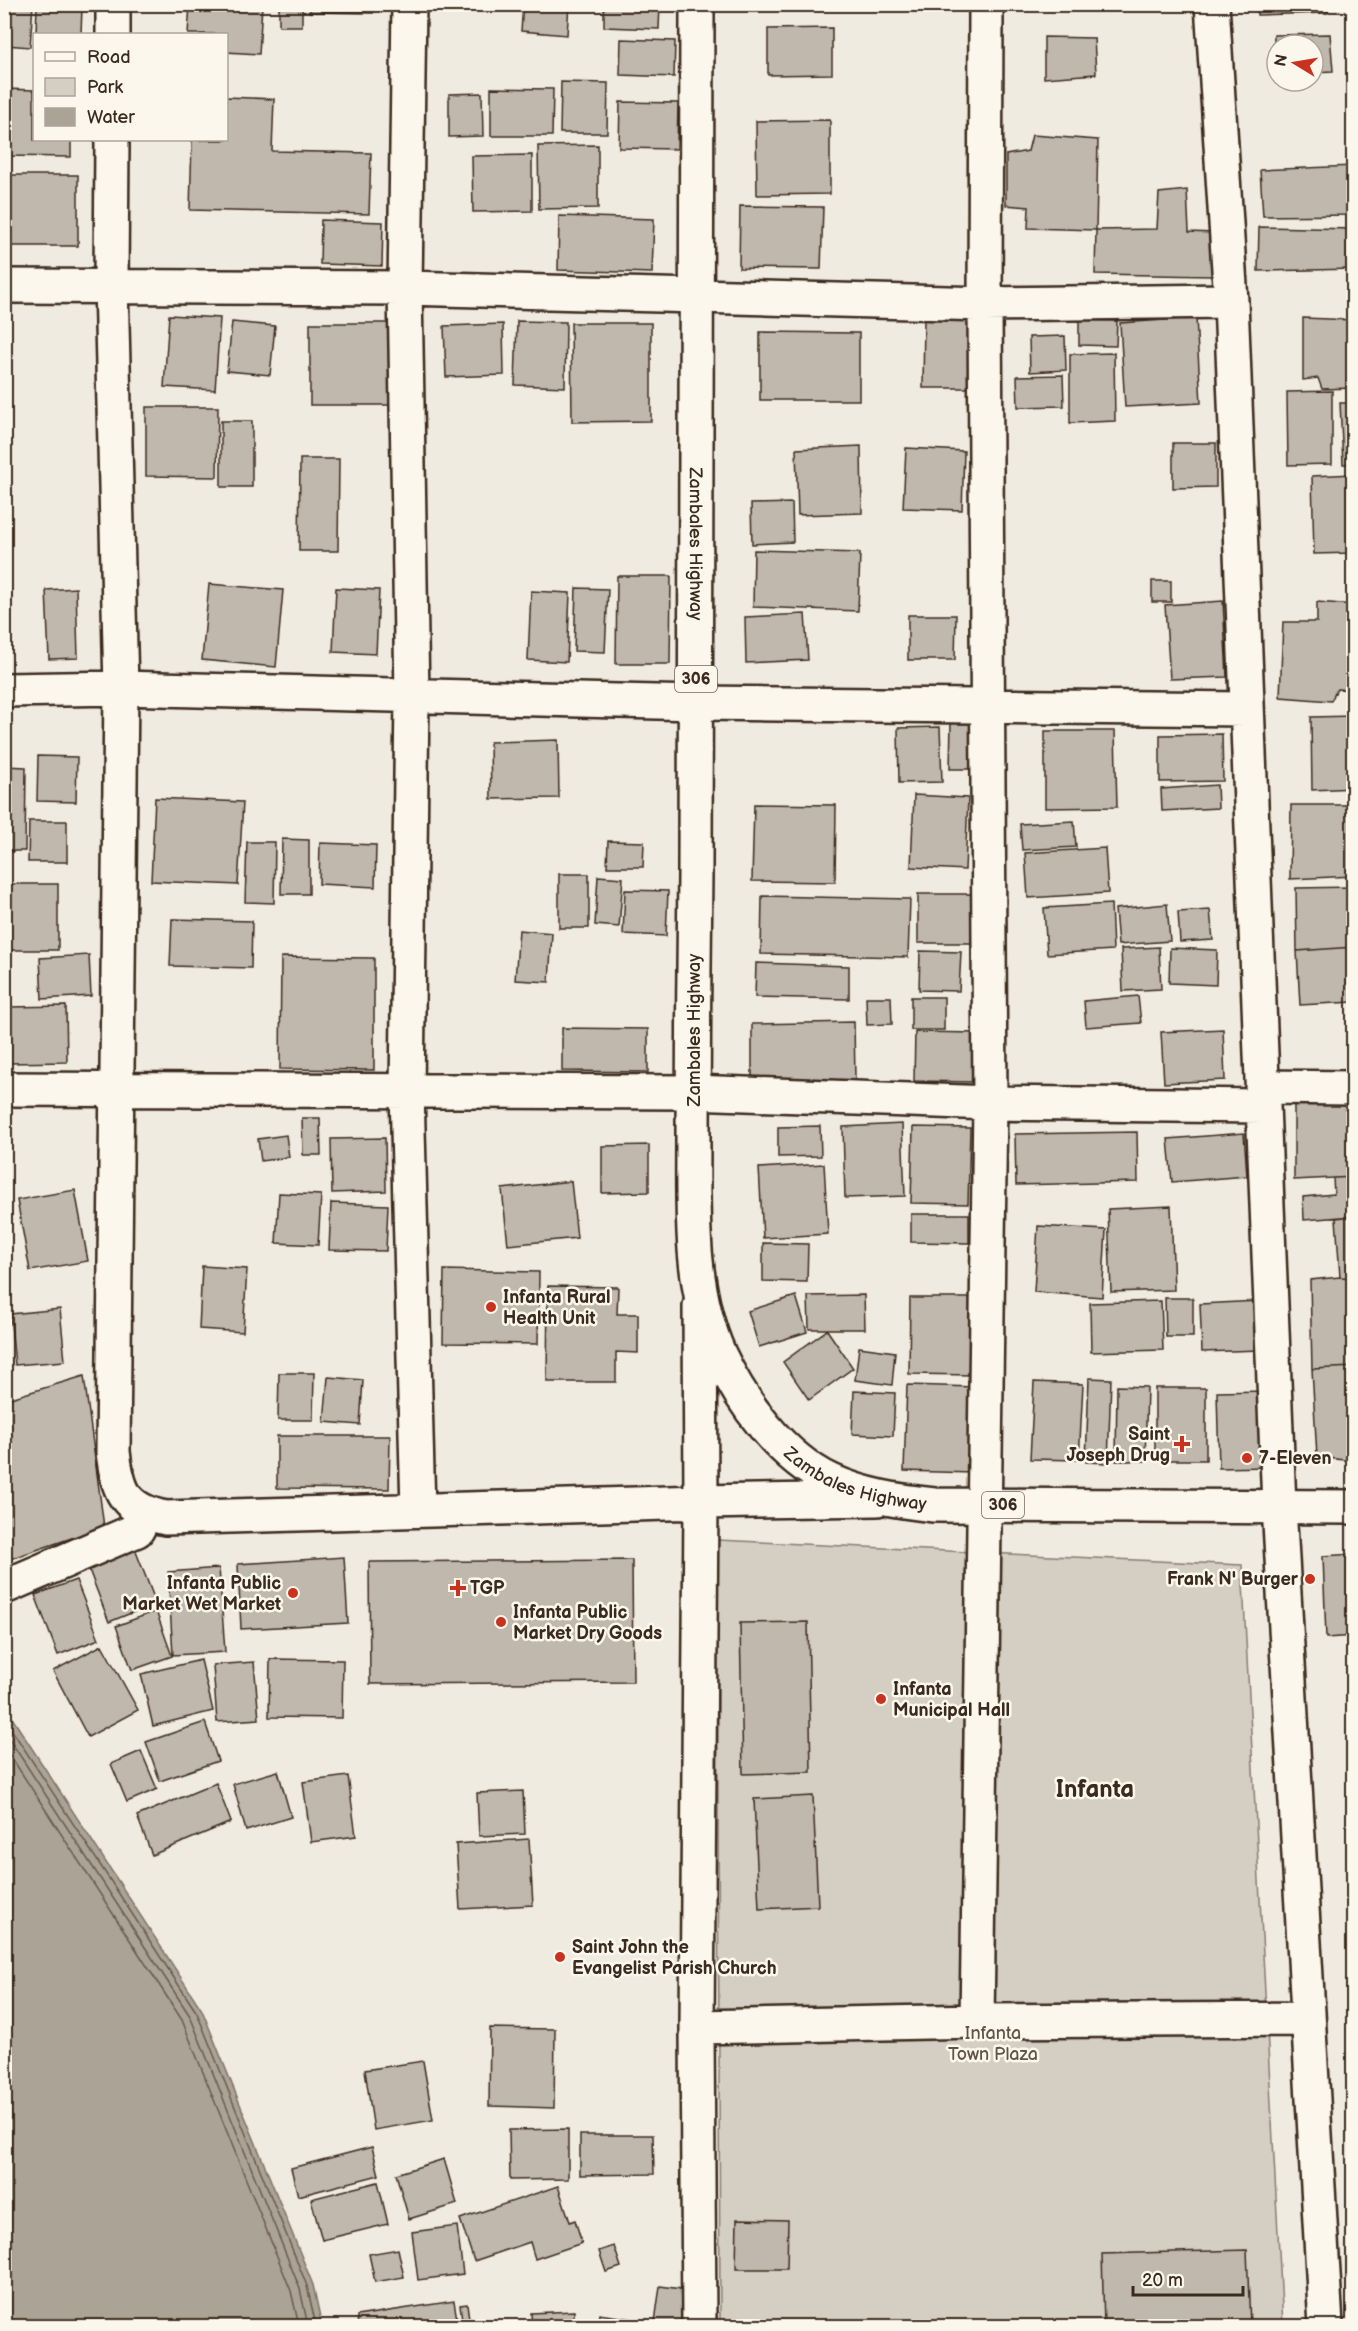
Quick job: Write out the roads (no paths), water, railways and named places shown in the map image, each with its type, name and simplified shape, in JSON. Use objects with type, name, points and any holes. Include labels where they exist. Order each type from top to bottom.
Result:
[{"type":"street","points":[[113,33],[114,4]]},
{"type":"street","points":[[409,4],[405,288],[412,697],[407,1091],[418,1510]]},
{"type":"street","name":"Zambales Highway","points":[[697,4],[694,297],[696,703],[693,1092],[695,1253],[700,1292],[718,1351],[740,1392],[766,1427],[794,1457],[830,1480],[882,1498],[934,1505],[984,1506],[1353,1507]]},
{"type":"street","points":[[977,2021],[990,1102],[985,304],[986,4]]},
{"type":"street","points":[[1212,4],[1231,301],[1280,1506],[1326,2326]]},
{"type":"street","points":[[112,141],[111,285],[121,688],[113,1452],[117,1482],[129,1503],[146,1514],[166,1518],[882,1498]]},
{"type":"street","points":[[4,286],[405,288],[985,304],[1231,301]]},
{"type":"street","points":[[4,690],[121,688],[696,703],[1246,709]]},
{"type":"street","points":[[4,1089],[693,1092],[990,1102],[1262,1097],[1353,1088]]},
{"type":"street","points":[[699,2326],[697,2027],[701,1502],[700,1292]]},
{"type":"street","points":[[4,1587],[137,1530],[146,1514]]},
{"type":"street","points":[[697,2027],[977,2021],[1308,2019]]},
{"type":"water","points":[[5,1707],[202,2010],[313,2285],[322,2326],[5,2326]]},
{"type":"place","name":"Infanta Rural Health Unit","points":[[491,1307]]},
{"type":"place","name":"Saint Joseph Drug","points":[[1182,1444]]},
{"type":"place","name":"7-Eleven","points":[[1247,1458]]},
{"type":"place","name":"Frank N' Burger","points":[[1310,1579]]},
{"type":"place","name":"TGP","points":[[458,1588]]},
{"type":"place","name":"Infanta Public Market Wet Market","points":[[293,1593]]},
{"type":"place","name":"Infanta Public Market Dry Goods","points":[[501,1622]]},
{"type":"place","name":"Infanta Municipal Hall","points":[[881,1699]]},
{"type":"place","name":"Saint John the Evangelist Parish Church","points":[[560,1957]]},
{"type":"district","name":"Infanta","points":[[1095,1789]]},
{"type":"park label","name":"Infanta Town Plaza","points":[[993,2043]]}]
